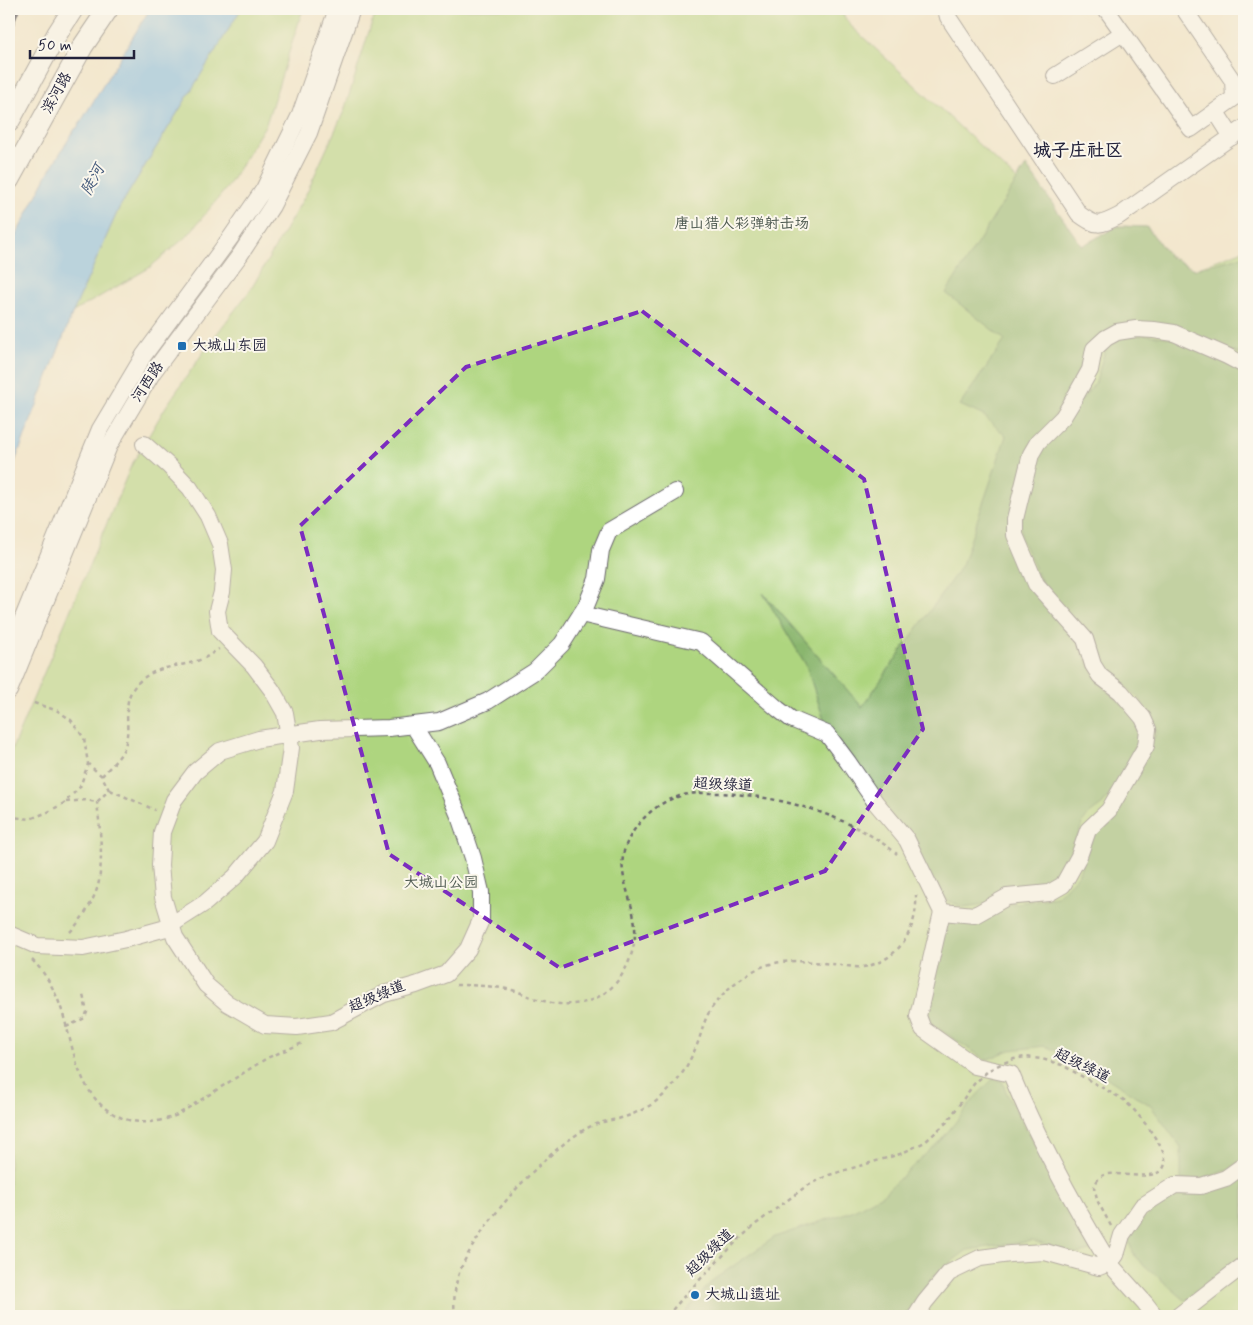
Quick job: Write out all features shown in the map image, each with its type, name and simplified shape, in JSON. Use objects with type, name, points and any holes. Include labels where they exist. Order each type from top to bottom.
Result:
[{"type":"main road","name":"滨河路","points":[[9,122],[57,34],[73,9]]},
{"type":"main road","name":"滨河路","points":[[9,180],[83,46],[108,9]]},
{"type":"street","name":"河西路","points":[[9,652],[100,429],[144,355],[264,189],[300,115],[337,9]]},
{"type":"street","name":"河西路","points":[[9,691],[109,446],[153,372],[240,255],[272,206],[308,133],[352,9]]},
{"type":"street","points":[[946,9],[948,16],[1079,214],[1092,223],[1104,224],[1119,216],[1238,132],[1216,112]]},
{"type":"street","points":[[1106,9],[1191,129],[1234,98],[1233,81],[1184,9]]},
{"type":"street","points":[[1055,76],[1123,33]]},
{"type":"street","points":[[942,912],[975,915],[1007,897],[1049,893],[1063,885],[1079,856],[1088,830],[1109,810],[1146,746],[1148,729],[1143,718],[1121,692],[1100,676],[1093,665],[1085,639],[1036,584],[1015,535],[1014,519],[1031,454],[1038,442],[1063,417],[1071,404],[1090,370],[1094,349],[1106,338],[1117,332],[1136,329],[1174,333],[1244,365]]},
{"type":"street","points":[[9,934],[37,946],[83,948],[166,928],[205,903],[235,877],[265,841],[285,791],[291,748],[285,713],[272,690],[254,666],[220,631],[216,611],[222,592],[224,570],[220,544],[208,516],[190,488],[170,466],[144,444]]},
{"type":"street","points":[[413,725],[437,763],[459,816],[473,858],[481,892],[481,920],[468,949],[446,974],[384,994],[331,1022],[297,1027],[264,1025],[227,1003],[206,985],[175,937],[163,897],[160,865],[162,832],[174,800],[195,772],[220,751],[259,739],[320,730],[389,728],[413,725],[439,722],[488,701],[534,671],[562,644],[586,606],[597,579],[601,550],[609,531],[675,492]]},
{"type":"street","points":[[581,614],[701,642],[784,714],[791,719],[826,734],[876,803],[907,840],[942,912],[918,1016],[923,1029],[975,1066],[1011,1074],[1026,1111],[1066,1188],[1109,1263],[1155,1316]]},
{"type":"street","points":[[916,1316],[949,1273],[980,1258],[1045,1252],[1098,1266],[1109,1263],[1116,1255],[1122,1235],[1142,1206],[1175,1185],[1201,1186],[1226,1178],[1244,1165]]},
{"type":"street","points":[[1178,1316],[1244,1265]]},
{"type":"path","points":[[102,776],[121,754],[126,743],[128,700],[133,689],[142,679],[161,668],[204,659],[230,642]]},
{"type":"path","points":[[9,815],[30,818],[48,812],[64,802],[80,787],[88,764],[84,738],[71,720],[58,711],[31,702]]},
{"type":"path","points":[[88,764],[102,776],[109,790],[168,816]]},
{"type":"path","points":[[97,802],[109,790]]},
{"type":"path","name":"超级绿道","points":[[453,986],[495,987],[515,991],[554,1004],[570,1005],[586,1002],[605,993],[621,976],[627,965],[632,953],[635,937],[634,920],[625,884],[622,862],[626,845],[635,828],[648,813],[678,796],[697,793],[733,794],[768,798],[804,807],[867,833],[898,855]]},
{"type":"path","points":[[64,802],[85,800],[97,802]]},
{"type":"path","points":[[56,947],[80,922],[99,883],[101,844],[97,802]]},
{"type":"path","points":[[455,1316],[455,1288],[460,1270],[468,1253],[506,1200],[557,1150],[583,1130],[604,1121],[642,1111],[658,1101],[685,1069],[698,1043],[707,1016],[714,1004],[728,989],[756,969],[767,965],[795,961],[862,967],[880,961],[902,944],[909,932],[914,920],[916,890]]},
{"type":"path","points":[[27,955],[37,965],[52,986],[60,1005],[81,1076],[87,1088],[104,1108],[117,1116],[136,1122],[162,1121],[177,1116],[267,1058],[311,1039]]},
{"type":"path","points":[[66,1027],[85,1018],[87,1012],[83,994]]},
{"type":"path","name":"超级绿道","points":[[667,1316],[737,1241],[756,1224],[806,1187],[829,1175],[900,1154],[925,1142],[947,1122],[974,1084],[989,1070],[1014,1059],[1042,1059],[1062,1065],[1124,1100],[1136,1111],[1162,1151],[1165,1159],[1163,1168],[1156,1174],[1144,1176],[1106,1174],[1098,1179],[1094,1187],[1098,1202],[1104,1213]]},
{"type":"highlighted area","points":[[642,311],[864,479],[923,729],[825,871],[560,968],[389,854],[300,526],[466,367]]},
{"type":"green space","points":[[241,9],[303,9],[266,124],[229,185],[188,235],[149,268],[73,312],[119,208]]},
{"type":"green space","name":"大城山公园","points":[[379,9],[839,9],[850,25],[1017,180],[1026,166],[1082,246],[1118,226],[1147,227],[1170,257],[1194,269],[1241,251],[1244,248],[1244,1316],[9,1316],[9,756],[131,466],[165,408],[209,344],[251,289],[306,194],[344,111],[372,22]]},
{"type":"green space","points":[[1026,166],[1082,246],[1118,226],[1147,227],[1170,257],[1194,269],[1244,256],[1244,356],[1168,324],[1090,347],[1069,392],[1054,417],[1007,526],[1080,647],[1099,684],[1129,710],[1138,722],[1139,741],[1122,775],[1103,804],[1083,821],[1068,867],[1059,880],[1050,887],[986,904],[964,907],[948,901],[938,890],[835,739],[824,720],[806,665],[763,593],[862,707],[962,565],[1006,436],[984,416],[960,405],[1005,340],[946,293]]},
{"type":"green space","points":[[1142,334],[1174,338],[1244,371],[1244,1158],[1230,1169],[1201,1180],[1181,1180],[1181,1147],[1150,1105],[1080,1061],[1045,1046],[1010,1050],[986,1060],[932,1024],[925,1012],[942,922],[975,922],[1004,905],[1057,897],[1078,875],[1092,836],[1113,813],[1157,732],[1140,699],[1099,661],[1041,580],[1021,538],[1021,521],[1035,462],[1042,449],[1096,382],[1105,350],[1115,338]]},
{"type":"green space","points":[[993,1079],[1002,1081],[1007,1094],[1071,1211],[1090,1240],[1090,1251],[1077,1254],[1032,1241],[967,1250],[934,1275],[905,1316],[682,1316],[713,1280],[775,1237],[852,1211],[882,1195],[942,1139],[978,1094]]},
{"type":"green space","points":[[1244,1173],[1244,1259],[1186,1301],[1136,1258],[1128,1241],[1137,1225],[1166,1199],[1179,1191]]},
{"type":"water","name":"陡河","points":[[150,9],[241,9],[119,208],[73,312],[9,477],[9,249],[49,171]]},
{"type":"railway","points":[[9,33],[18,9]]},
{"type":"place","name":"大城山东园","points":[[182,346]]},
{"type":"place","name":"大城山遗址","points":[[695,1295]]},
{"type":"district","name":"城子庄社区","points":[[1078,151]]},
{"type":"park label","name":"唐山猎人彩弹射击场","points":[[742,224]]}]
